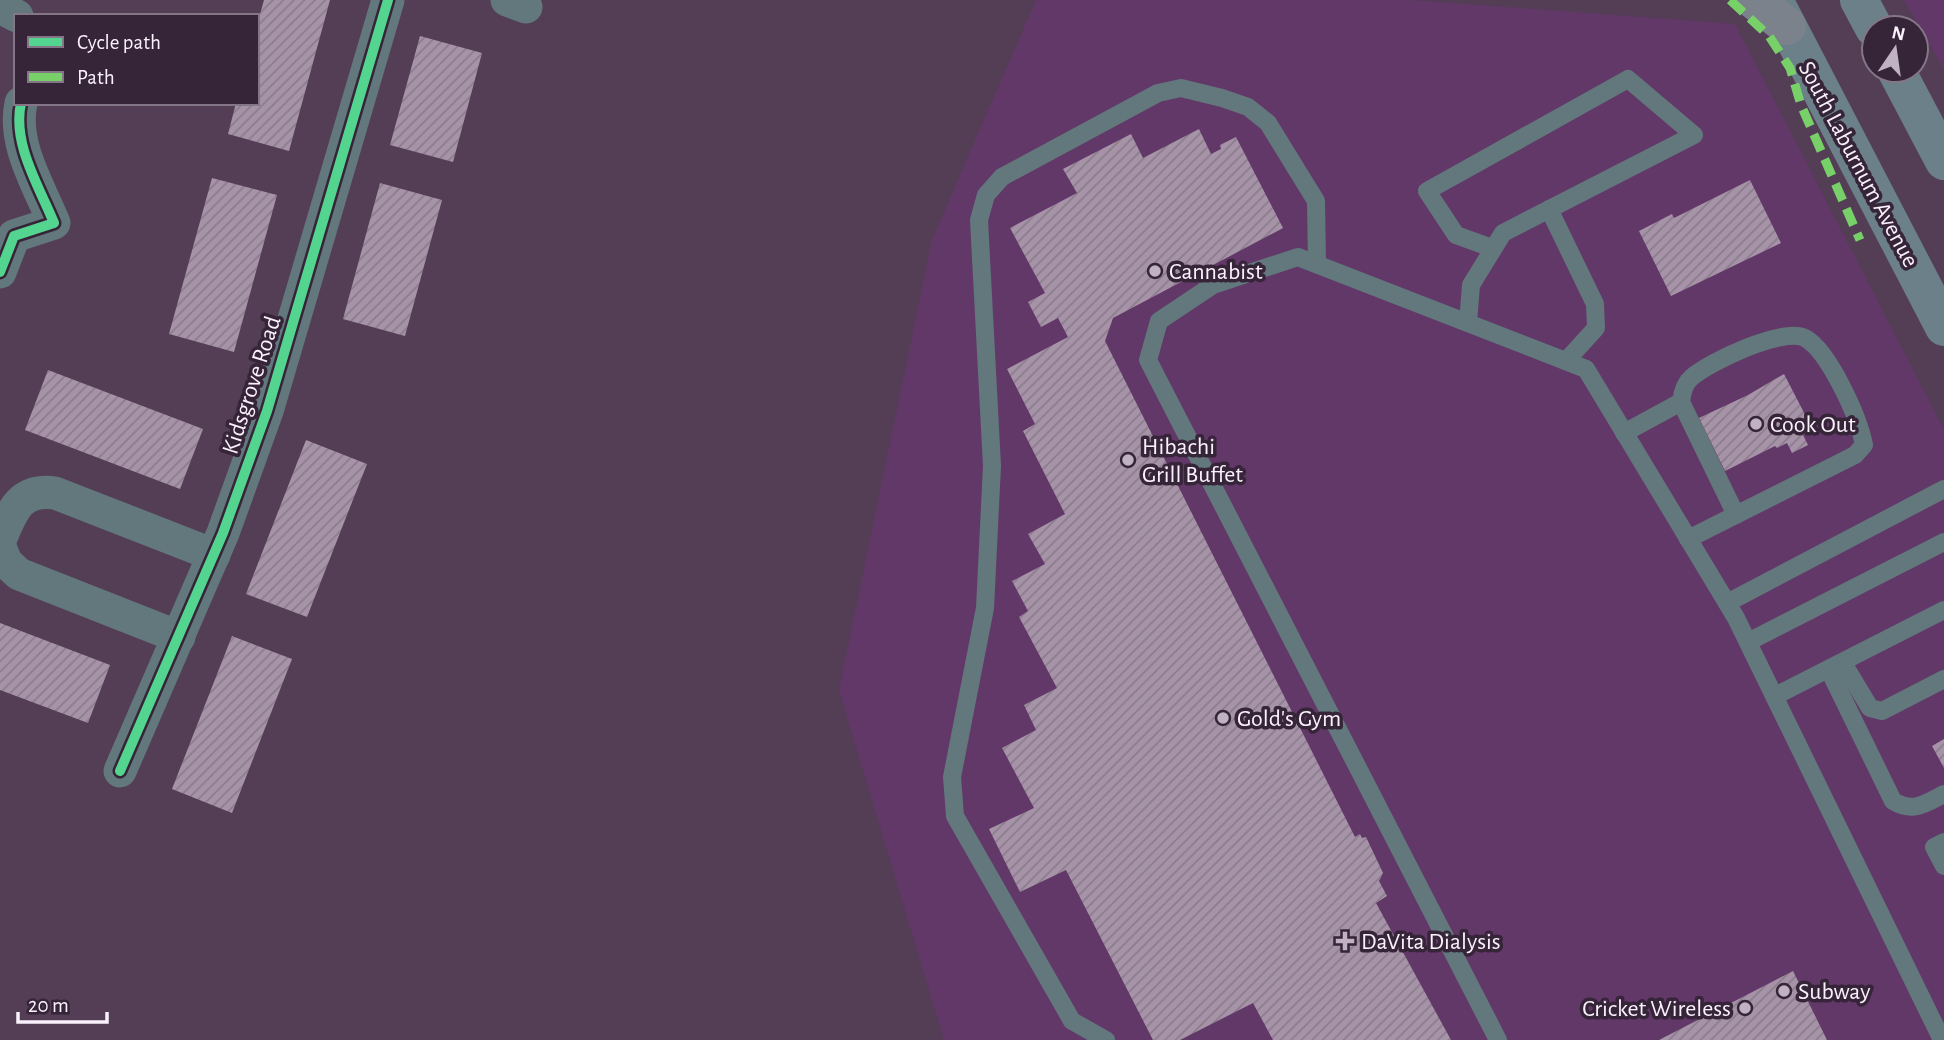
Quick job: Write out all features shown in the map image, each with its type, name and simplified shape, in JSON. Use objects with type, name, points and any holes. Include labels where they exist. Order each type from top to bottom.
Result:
[{"type":"highway","points":[[1754,0],[1781,13]]},
{"type":"main road","name":"South Laburnum Avenue","points":[[1781,13],[1944,327]]},
{"type":"main road","points":[[1903,84],[1944,161]]},
{"type":"street","name":"Kidsgrove Road","points":[[120,771],[214,555],[267,411],[388,0]]},
{"type":"street","points":[[0,272],[7,234],[54,223],[21,142],[21,105]]},
{"type":"street","points":[[0,540],[7,502],[33,493],[55,493],[214,555]]},
{"type":"street","points":[[0,547],[6,562],[19,574],[180,637]]},
{"type":"lane","points":[[1468,323],[1471,285],[1503,233],[1694,135],[1628,79],[1427,191],[1456,235],[1492,248]]},
{"type":"lane","points":[[1105,1040],[1072,1021],[955,816],[952,777],[985,608],[992,466],[979,220],[986,195],[1002,177],[1158,93],[1181,88],[1248,107],[1268,122],[1316,201],[1317,264]]},
{"type":"lane","points":[[1549,209],[1595,304],[1596,328],[1566,362]]},
{"type":"lane","points":[[1498,1040],[1148,360],[1159,321],[1213,285],[1298,257],[1586,369],[1748,642],[1942,1040]]},
{"type":"lane","points":[[1688,539],[1855,455],[1864,445],[1860,424],[1820,351],[1803,337],[1784,335],[1755,344],[1690,378],[1683,389],[1681,402],[1736,514]]},
{"type":"lane","points":[[1624,433],[1681,402]]},
{"type":"lane","points":[[1727,603],[1944,489]]},
{"type":"lane","points":[[1748,642],[1944,542]]},
{"type":"lane","points":[[1775,696],[1944,610]]},
{"type":"lane","points":[[1836,667],[1870,708],[1882,711],[1944,679]]},
{"type":"lane","points":[[1836,667],[1893,801],[1906,808],[1918,807],[1944,794]]},
{"type":"lane","points":[[1944,842],[1934,847],[1944,866]]},
{"type":"shaded area","points":[[1036,0],[1411,0],[1735,24],[1944,430],[1944,1040],[944,1040],[839,690],[932,240]]},
{"type":"shaded area","points":[[1904,0],[1944,0],[1944,69],[1930,45],[1930,14],[1912,14]]},
{"type":"building","points":[[264,0],[330,0],[289,151],[228,134],[235,105],[259,105],[259,18]]},
{"type":"building","points":[[420,36],[482,53],[453,162],[390,145]]},
{"type":"building","points":[[1199,129],[1211,154],[1221,149],[1220,145],[1236,137],[1283,228],[1113,318],[1105,341],[1355,837],[1360,834],[1362,838],[1366,837],[1383,873],[1379,881],[1387,896],[1376,903],[1451,1040],[1273,1040],[1253,1003],[1180,1040],[1153,1040],[1066,870],[1020,892],[989,829],[1034,808],[1002,748],[1036,730],[1024,705],[1057,688],[1019,617],[1028,611],[1012,581],[1045,564],[1028,534],[1065,514],[1023,431],[1035,424],[1007,369],[1068,337],[1058,318],[1041,327],[1028,302],[1045,293],[1010,228],[1077,193],[1063,169],[1131,134],[1143,158]]},
{"type":"building","points":[[212,178],[277,195],[234,352],[169,334]]},
{"type":"building","points":[[1750,180],[1781,243],[1671,296],[1639,231],[1672,214],[1674,218]]},
{"type":"building","points":[[380,183],[442,200],[405,336],[343,319]]},
{"type":"building","points":[[48,370],[203,429],[180,489],[25,430]]},
{"type":"building","name":"Cook Out","points":[[1784,374],[1813,430],[1803,435],[1808,445],[1792,453],[1787,443],[1777,448],[1775,446],[1725,471],[1699,418],[1748,395]]},
{"type":"building","points":[[306,440],[367,464],[307,617],[246,594]]},
{"type":"building","points":[[0,623],[110,665],[88,723],[0,690]]},
{"type":"building","points":[[232,636],[292,659],[232,813],[172,789]]},
{"type":"building","points":[[1944,739],[1944,768],[1932,746]]},
{"type":"building","points":[[1793,971],[1827,1040],[1659,1040]]},
{"type":"marked path","points":[[1730,0],[1769,36],[1790,68],[1801,105],[1860,240]]},
{"type":"cycle path","points":[[120,771],[223,533],[267,411],[388,0]]},
{"type":"cycle path","points":[[0,272],[14,236],[54,223],[28,165],[20,134],[21,105]]},
{"type":"place","name":"Cannabist","points":[[1155,271]]},
{"type":"place","name":"Cook Out","points":[[1756,424]]},
{"type":"place","name":"Hibachi Grill Buffet","points":[[1128,460]]},
{"type":"place","name":"Gold's Gym","points":[[1223,718]]},
{"type":"place","name":"DaVita Dialysis","points":[[1345,941]]},
{"type":"place","name":"Subway","points":[[1784,991]]},
{"type":"place","name":"Cricket Wireless","points":[[1745,1008]]}]
